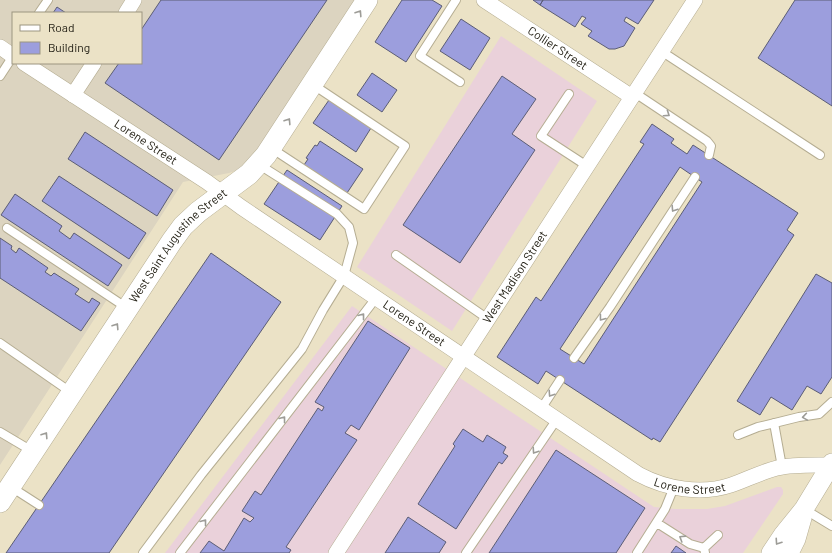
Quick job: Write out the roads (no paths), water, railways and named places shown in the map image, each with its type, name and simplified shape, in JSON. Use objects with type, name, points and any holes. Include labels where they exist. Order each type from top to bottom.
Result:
[{"type":"main road","name":"West Saint Augustine Street","points":[[5,495],[172,241],[183,226],[198,212],[249,174],[258,164],[367,0]]},
{"type":"street","points":[[127,12],[134,0]]},
{"type":"street","name":"Collier Street","points":[[484,0],[633,95]]},
{"type":"street","name":"West Madison Street","points":[[336,553],[695,0]]},
{"type":"street","name":"Lorene Street","points":[[26,64],[223,193],[241,207],[638,474],[657,483],[694,490],[721,488],[782,467],[832,464]]},
{"type":"street","points":[[73,95],[93,64]]},
{"type":"street","points":[[771,553],[783,535],[804,509],[832,464]]},
{"type":"street","points":[[789,553],[796,539],[804,509]]},
{"type":"lane","points":[[40,12],[48,0]]},
{"type":"lane","points":[[456,0],[420,56],[460,82]]},
{"type":"lane","points":[[662,51],[820,155]]},
{"type":"lane","points":[[0,76],[10,53]]},
{"type":"lane","points":[[270,148],[364,209],[405,146],[312,84]]},
{"type":"lane","points":[[569,94],[542,136],[587,166]]},
{"type":"lane","points":[[633,95],[707,141],[711,146],[709,155]]},
{"type":"lane","points":[[143,553],[201,475],[302,349],[323,310],[344,276],[353,243],[349,227],[336,214],[258,164]]},
{"type":"lane","points":[[574,358],[610,307],[695,177]]},
{"type":"lane","points":[[7,228],[127,309]]},
{"type":"lane","points":[[396,255],[488,318]]},
{"type":"lane","points":[[180,553],[376,298]]},
{"type":"lane","points":[[0,343],[72,394]]},
{"type":"lane","points":[[541,409],[560,380]]},
{"type":"lane","points":[[738,435],[758,427],[819,414],[832,402]]},
{"type":"lane","points":[[466,553],[557,419]]},
{"type":"lane","points":[[774,423],[782,467]]},
{"type":"lane","points":[[0,432],[34,452]]},
{"type":"lane","points":[[637,553],[669,502],[674,487]]},
{"type":"lane","points":[[5,495],[39,505]]},
{"type":"lane","points":[[804,509],[832,526]]},
{"type":"lane","points":[[657,523],[690,544],[705,551],[718,536]]}]
